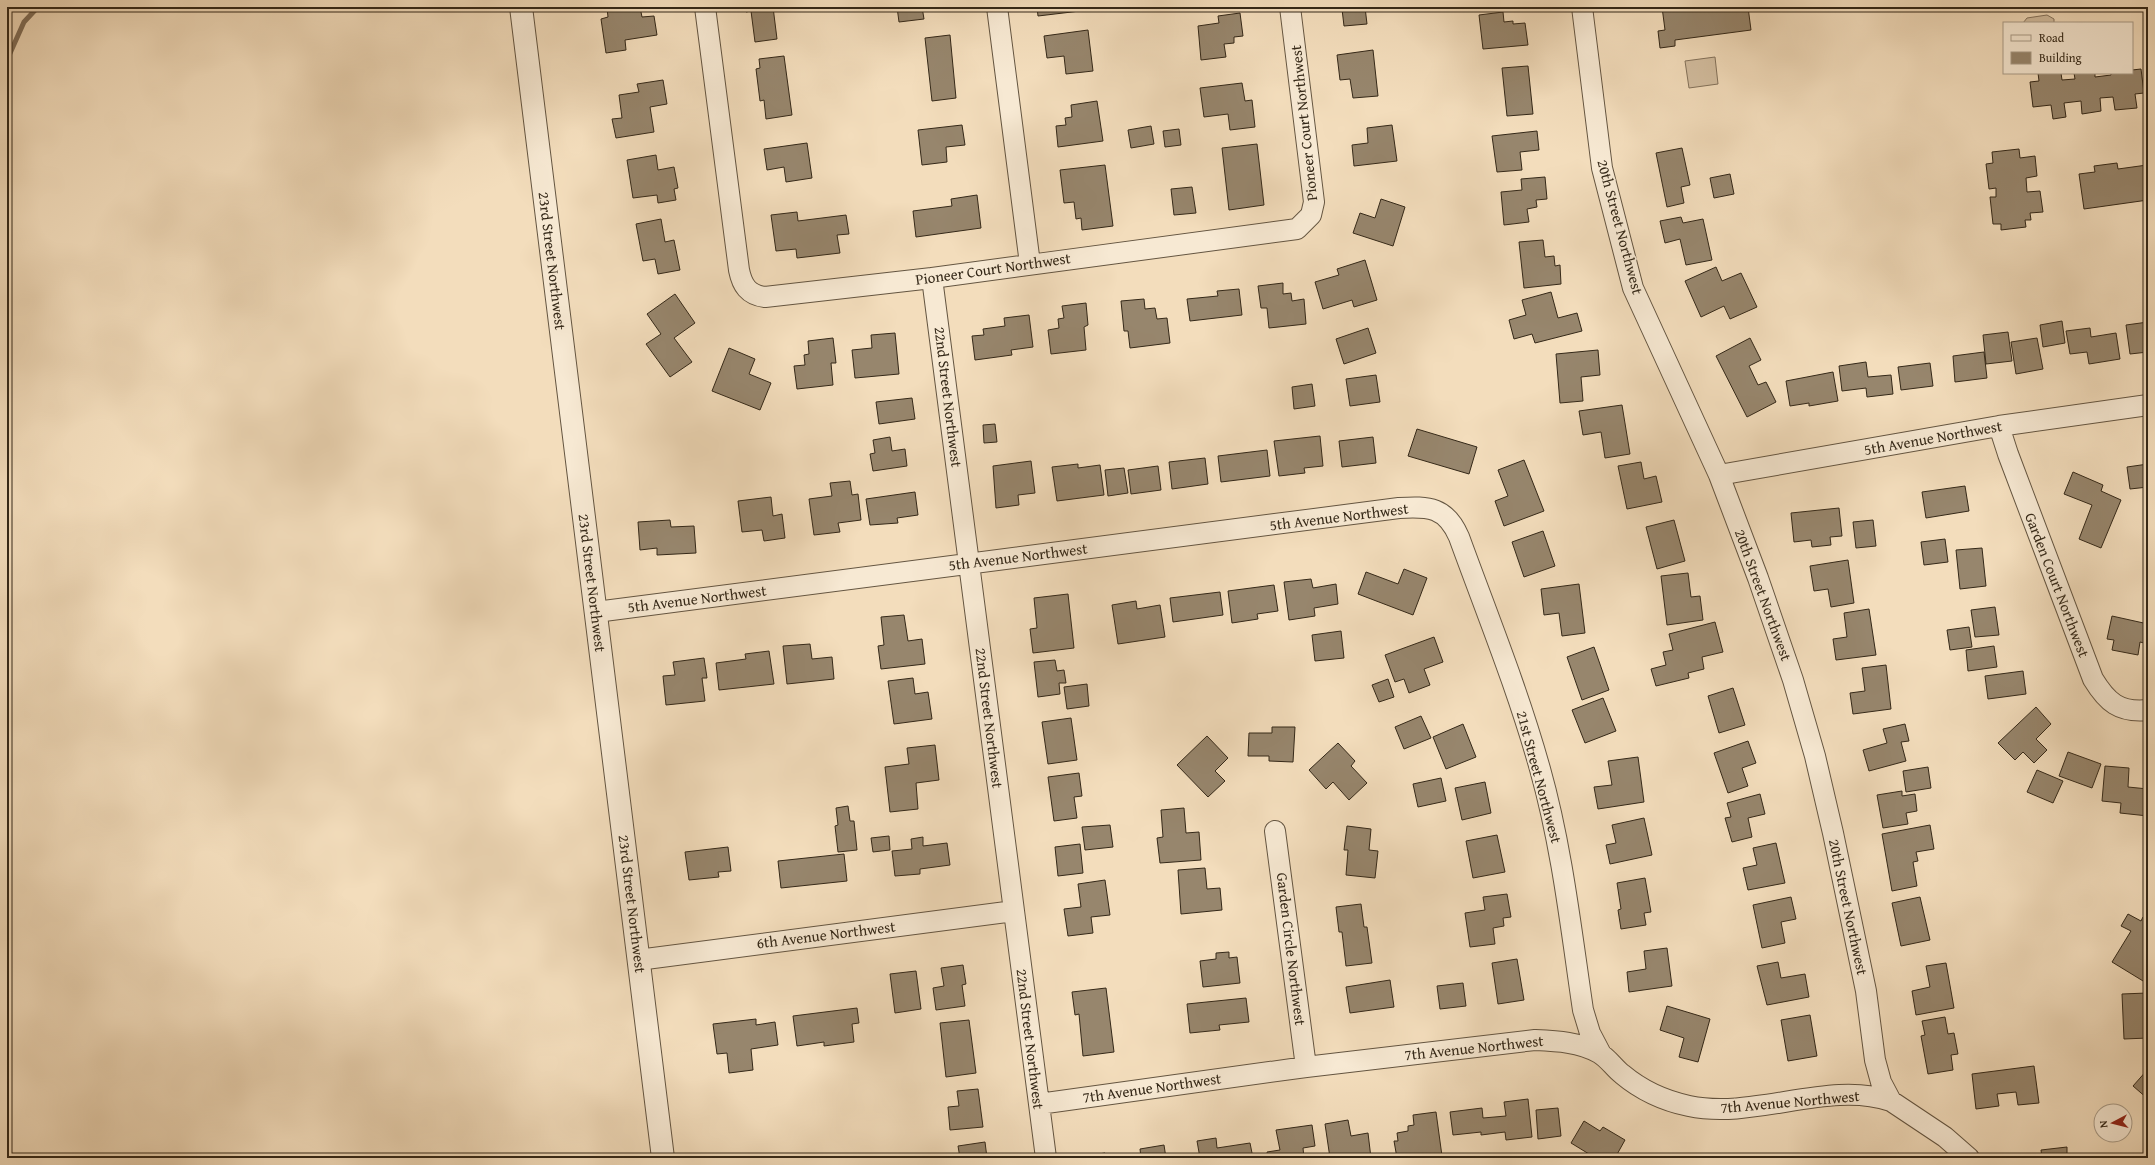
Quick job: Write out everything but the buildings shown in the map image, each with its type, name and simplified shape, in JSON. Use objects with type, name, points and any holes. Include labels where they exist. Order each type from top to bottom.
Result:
[{"type":"street","name":"23rd Street Northwest","points":[[521,7],[663,1158]]},
{"type":"street","name":"Pioneer Court Northwest","points":[[705,7],[739,270],[747,290],[760,296],[772,296],[932,278],[1030,264],[1284,233],[1303,226],[1311,215],[1314,202],[1290,7]]},
{"type":"street","points":[[997,7],[1030,264]]},
{"type":"street","name":"20th Street Northwest","points":[[1582,7],[1602,168],[1633,288],[1719,475],[1788,666],[1816,756],[1866,991],[1875,1060],[1881,1082],[1891,1101],[1945,1137],[1968,1158]]},
{"type":"street","name":"22nd Street Northwest","points":[[932,278],[1046,1158]]},
{"type":"street","name":"5th Avenue Northwest","points":[[1719,475],[1999,426],[2148,405]]},
{"type":"street","name":"Garden Court Northwest","points":[[1999,426],[2008,454],[2093,679],[2102,695],[2113,704],[2126,710],[2148,710]]},
{"type":"street","name":"5th Avenue Northwest","points":[[596,612],[1399,508],[1428,508],[1440,511]]},
{"type":"street","name":"21st Street Northwest","points":[[1440,511],[1454,525],[1459,537],[1523,714],[1540,769],[1556,836],[1583,1010],[1590,1033],[1601,1054]]},
{"type":"street","name":"Garden Circle Northwest","points":[[1275,831],[1306,1067]]},
{"type":"street","name":"6th Avenue Northwest","points":[[638,960],[1014,911]]},
{"type":"street","name":"7th Avenue Northwest","points":[[1039,1104],[1306,1067],[1535,1040],[1587,1047],[1601,1054],[1629,1080],[1649,1092],[1690,1106],[1723,1109],[1838,1096],[1867,1096],[1891,1101]]},
{"type":"shaded area","points":[[2047,15],[2054,19],[2054,22],[2024,22],[2027,18]]},
{"type":"shaded area","points":[[1715,57],[1718,84],[1689,88],[1685,61]]},
{"type":"waterway","points":[[7,60],[24,22],[38,7]]}]
